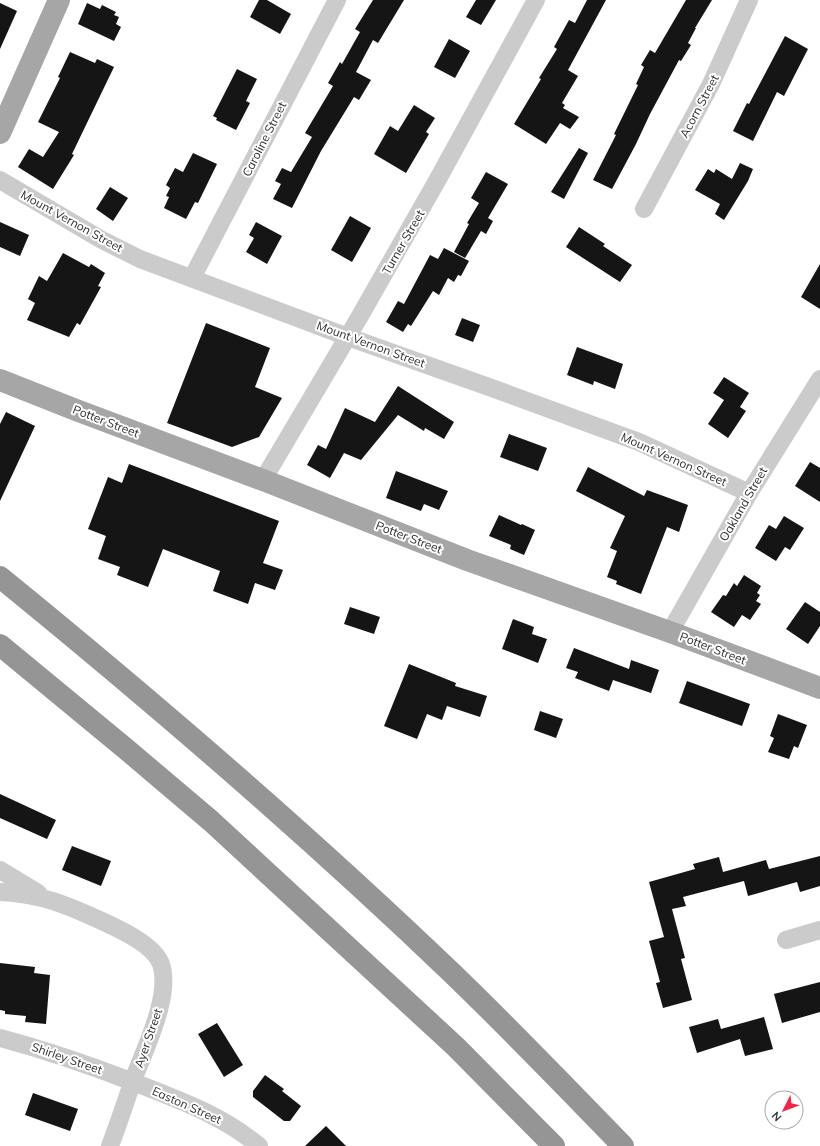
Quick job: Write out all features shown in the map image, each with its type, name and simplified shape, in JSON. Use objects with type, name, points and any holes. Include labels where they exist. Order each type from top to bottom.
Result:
[{"type":"highway","points":[[0,577],[147,698],[335,864],[453,974],[623,1146]]},
{"type":"highway","points":[[0,645],[211,821],[456,1047],[554,1146]]},
{"type":"highway","points":[[575,1097],[640,1146]]},
{"type":"main road","points":[[0,132],[59,0]]},
{"type":"main road","name":"Potter Street","points":[[0,380],[467,560],[670,632],[820,688]]},
{"type":"street","name":"Caroline Street","points":[[192,278],[336,0]]},
{"type":"street","name":"Turner Street","points":[[262,480],[348,337],[438,179],[536,0]]},
{"type":"street","name":"Acorn Street","points":[[644,210],[711,84],[749,0]]},
{"type":"street","name":"Mount Vernon Street","points":[[0,180],[102,240],[140,259],[348,337],[639,442],[749,492]]},
{"type":"street","name":"Oakland Street","points":[[670,632],[749,492],[820,379]]},
{"type":"street","points":[[0,870],[48,899]]},
{"type":"street","points":[[0,892],[48,899]]},
{"type":"street","name":"Ayer Street","points":[[48,899],[67,905],[126,933],[153,952],[161,964],[163,977],[159,1007],[153,1033],[133,1082],[110,1146]]},
{"type":"street","points":[[786,940],[820,930]]},
{"type":"street","name":"Shirley Street","points":[[0,1038],[70,1058],[133,1082]]},
{"type":"street","name":"Easton Street","points":[[133,1082],[208,1112],[226,1122],[259,1146]]},
{"type":"building","points":[[259,0],[267,0],[291,14],[280,34],[250,17]]},
{"type":"building","points":[[373,0],[404,0],[378,43],[373,40],[356,72],[371,80],[359,100],[354,97],[321,151],[292,208],[273,199],[281,184],[275,181],[282,168],[291,172],[312,137],[305,133],[333,86],[328,83],[340,62],[342,64],[360,32],[355,29]]},
{"type":"building","points":[[476,0],[496,0],[481,25],[466,17]]},
{"type":"building","points":[[587,0],[606,0],[568,70],[578,76],[562,103],[565,105],[563,108],[579,117],[570,129],[560,123],[546,144],[514,124],[557,49],[554,47],[569,20],[575,23]]},
{"type":"building","points":[[686,0],[712,0],[688,43],[691,45],[681,61],[679,60],[612,189],[593,180],[616,135],[614,134],[638,85],[636,84],[644,67],[641,65],[650,50],[655,53]]},
{"type":"building","points":[[0,3],[17,11],[0,49]]},
{"type":"building","points":[[87,3],[100,9],[102,5],[116,12],[114,15],[119,17],[116,24],[121,27],[114,41],[78,24]]},
{"type":"building","points":[[785,36],[808,49],[784,96],[777,92],[753,141],[733,131]]},
{"type":"building","points":[[449,39],[470,51],[455,78],[434,67]]},
{"type":"building","points":[[70,52],[95,63],[97,59],[114,67],[72,154],[74,155],[53,189],[18,167],[29,149],[43,157],[59,132],[38,122],[60,78],[58,77]]},
{"type":"building","points":[[237,69],[257,79],[246,101],[250,103],[236,130],[216,120],[217,118],[213,116]]},
{"type":"building","points":[[414,105],[435,118],[426,132],[429,134],[406,173],[374,154],[390,126],[398,131]]},
{"type":"building","points":[[579,148],[588,153],[564,199],[551,192]]},
{"type":"building","points":[[193,153],[217,164],[198,203],[195,202],[186,219],[164,208],[169,197],[166,196],[170,188],[166,185],[175,168],[183,172]]},
{"type":"building","points":[[740,163],[753,169],[748,181],[724,220],[715,214],[720,204],[695,190],[708,169],[714,173],[716,169],[732,179]]},
{"type":"building","points":[[486,172],[508,184],[488,218],[493,221],[486,234],[481,231],[465,258],[454,252],[469,224],[467,223],[479,203],[471,198]]},
{"type":"building","points":[[110,187],[128,198],[113,221],[96,209]]},
{"type":"building","points":[[350,216],[371,228],[352,262],[331,250]]},
{"type":"building","points":[[0,222],[29,235],[20,256],[0,247]]},
{"type":"building","points":[[256,222],[282,236],[267,264],[246,252],[254,238],[249,235]]},
{"type":"building","points":[[579,227],[605,244],[603,246],[632,265],[620,282],[566,247]]},
{"type":"building","points":[[444,248],[469,261],[461,276],[458,275],[454,282],[448,278],[439,295],[433,291],[411,326],[408,324],[403,332],[386,322],[398,301],[404,304],[430,255],[438,259]]},
{"type":"building","points":[[63,253],[89,267],[91,264],[105,273],[98,286],[101,287],[80,325],[77,323],[69,337],[27,320],[35,303],[28,299],[39,276],[47,281]]},
{"type":"building","points":[[820,264],[820,309],[801,297]]},
{"type":"building","points":[[462,318],[480,325],[473,342],[455,335]]},
{"type":"building","points":[[206,323],[270,348],[255,387],[282,398],[259,437],[232,447],[167,423]]},
{"type":"building","points":[[577,347],[623,364],[615,389],[594,381],[593,385],[567,375]]},
{"type":"building","points":[[724,377],[749,393],[740,407],[746,411],[728,438],[708,424],[724,400],[713,393]]},
{"type":"building","points":[[398,386],[454,422],[444,439],[425,428],[424,431],[398,415],[361,460],[344,453],[330,478],[307,465],[318,445],[326,449],[345,408],[375,422]]},
{"type":"building","points":[[6,412],[35,426],[0,501],[0,424]]},
{"type":"building","points":[[509,434],[547,448],[538,471],[500,457]]},
{"type":"building","points":[[810,462],[820,468],[820,502],[795,486]]},
{"type":"building","points":[[129,464],[279,521],[263,563],[283,570],[275,590],[255,583],[248,604],[213,591],[220,571],[163,549],[148,587],[117,575],[120,567],[98,559],[106,536],[88,529],[108,477],[122,483]]},
{"type":"building","points":[[588,467],[644,496],[647,490],[688,505],[679,532],[667,527],[641,594],[616,584],[617,581],[607,577],[617,551],[610,548],[625,516],[576,491]]},
{"type":"building","points":[[396,471],[448,491],[439,510],[424,504],[421,511],[386,498]]},
{"type":"building","points":[[499,515],[535,530],[524,555],[510,549],[511,545],[489,536]]},
{"type":"building","points":[[784,516],[804,528],[790,550],[785,547],[776,561],[755,548],[769,525],[776,529]]},
{"type":"building","points":[[744,575],[761,586],[757,593],[760,595],[756,601],[761,604],[750,620],[742,615],[734,627],[711,612],[723,595],[726,596],[734,583],[737,586]]},
{"type":"building","points":[[805,602],[820,612],[820,626],[808,644],[786,629]]},
{"type":"building","points":[[350,607],[380,617],[374,634],[344,624]]},
{"type":"building","points":[[513,619],[534,627],[532,634],[547,639],[538,663],[502,649]]},
{"type":"building","points":[[574,648],[629,669],[631,660],[659,670],[651,693],[613,680],[609,691],[575,678],[578,672],[566,668]]},
{"type":"building","points":[[409,664],[456,683],[455,686],[487,696],[480,717],[447,706],[442,720],[427,714],[417,739],[384,726]]},
{"type":"building","points":[[687,681],[750,704],[742,726],[679,703]]},
{"type":"building","points":[[540,711],[563,719],[556,738],[534,730]]},
{"type":"building","points":[[778,714],[807,725],[798,748],[794,746],[789,759],[768,752],[774,738],[770,736]]},
{"type":"building","points":[[0,794],[56,820],[47,839],[0,818]]},
{"type":"building","points":[[72,846],[111,861],[101,886],[62,870]]},
{"type":"building","points":[[820,856],[820,886],[800,892],[797,882],[748,896],[744,881],[683,897],[686,906],[672,909],[685,958],[681,959],[692,1000],[663,1008],[656,983],[660,982],[649,941],[664,937],[649,882],[695,869],[693,864],[719,857],[723,872],[766,860],[769,869]]},
{"type":"building","points":[[0,963],[35,967],[34,973],[50,975],[46,1024],[25,1022],[26,1016],[5,1014],[5,1011],[0,1010]]},
{"type":"building","points":[[820,982],[820,1012],[782,1023],[774,994]]},
{"type":"building","points":[[764,1017],[773,1049],[745,1056],[740,1039],[697,1053],[689,1027],[718,1019],[721,1029]]},
{"type":"building","points":[[217,1023],[243,1065],[224,1077],[198,1034]]},
{"type":"building","points":[[265,1075],[284,1089],[282,1091],[301,1106],[290,1121],[284,1121],[253,1097],[253,1091]]},
{"type":"building","points":[[33,1093],[78,1109],[70,1131],[25,1115]]},
{"type":"building","points":[[326,1126],[346,1146],[305,1146]]}]
